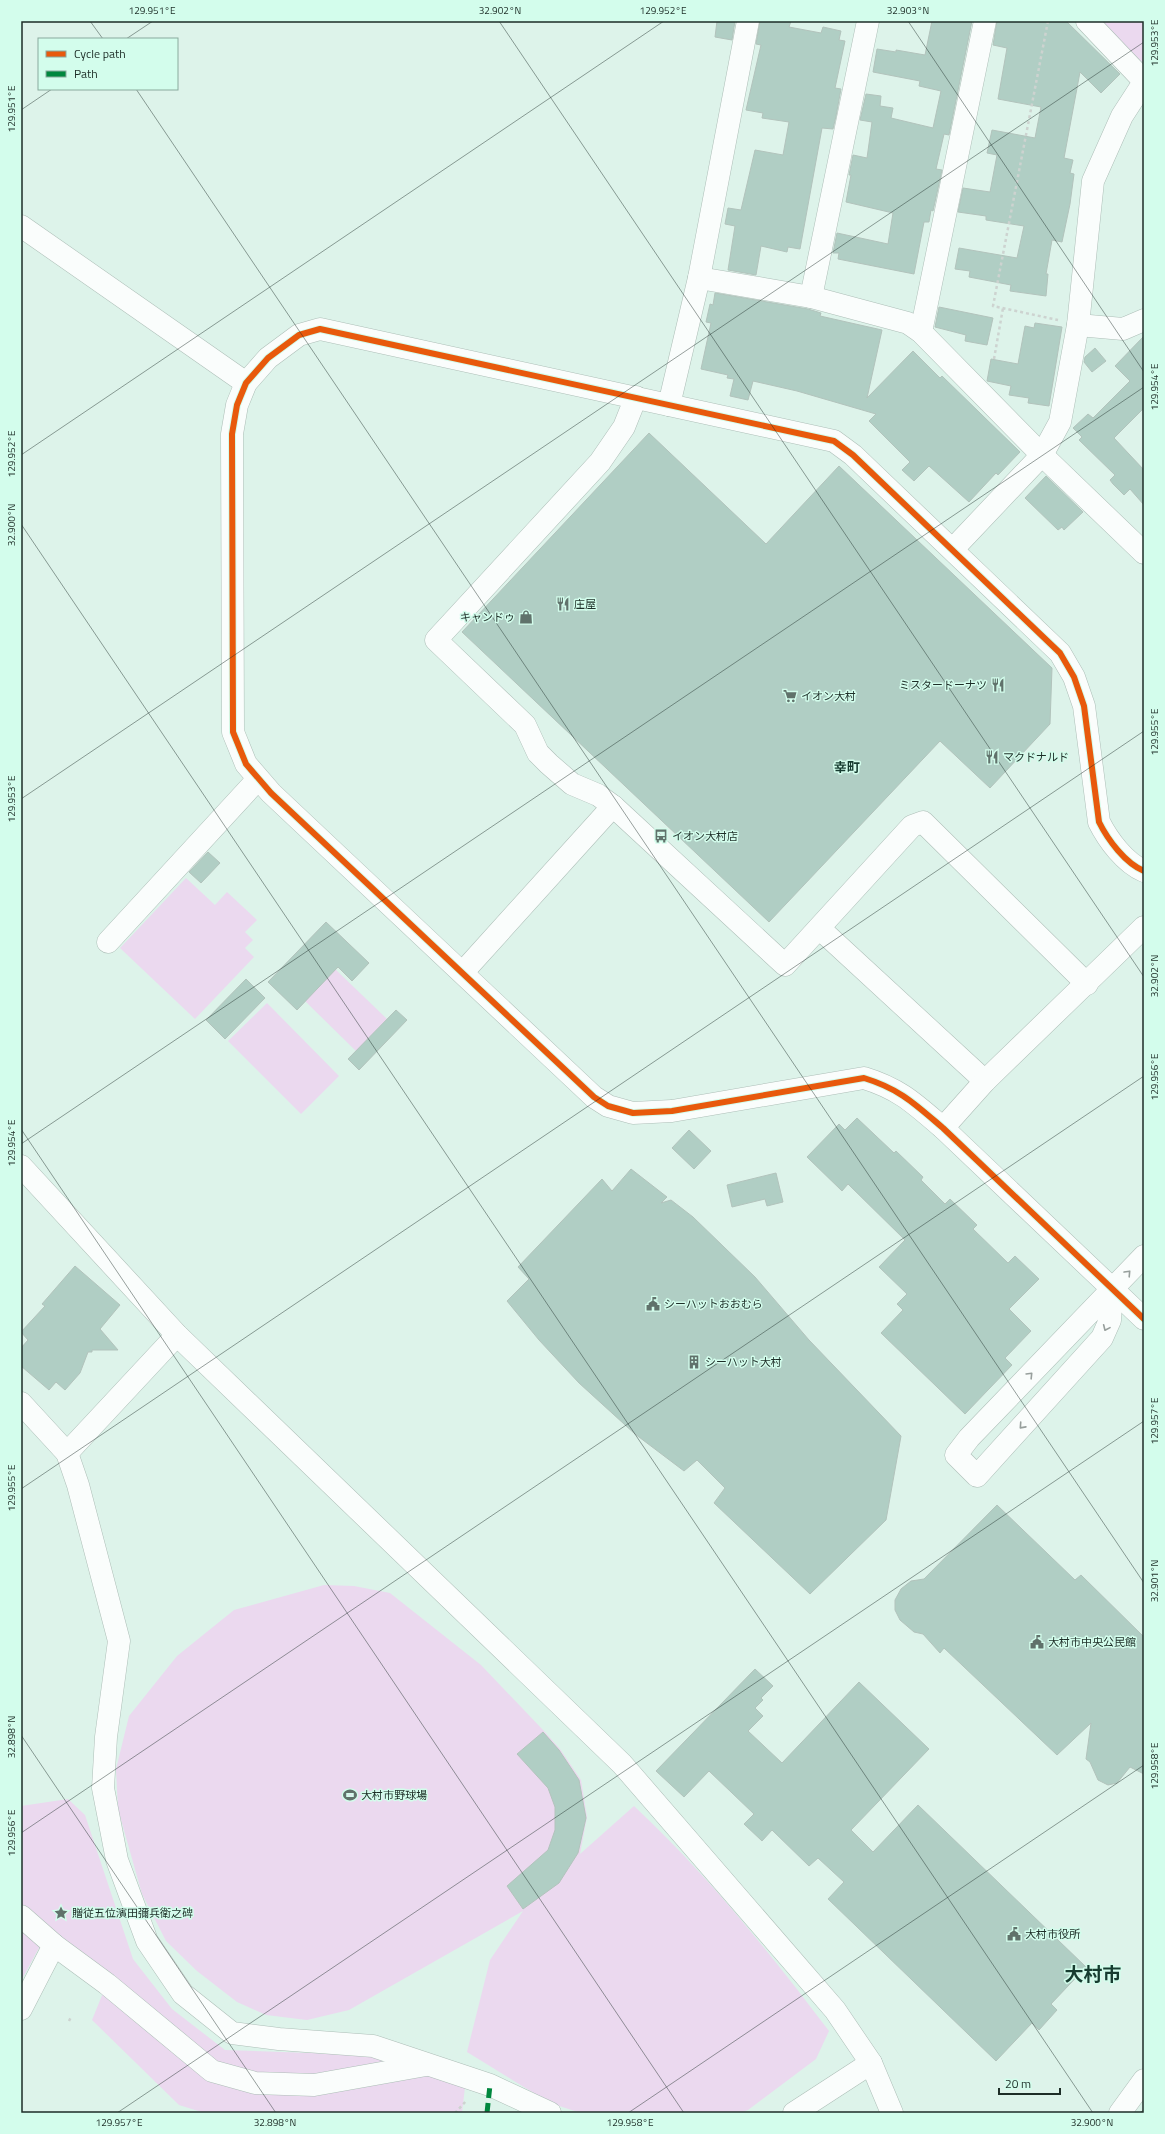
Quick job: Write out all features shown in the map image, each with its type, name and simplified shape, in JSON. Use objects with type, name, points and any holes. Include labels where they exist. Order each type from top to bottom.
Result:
[{"type":"main road","points":[[669,405],[699,278],[748,21]]},
{"type":"main road","points":[[811,297],[868,21]]},
{"type":"main road","points":[[921,332],[985,21]]},
{"type":"main road","points":[[953,550],[1042,455],[1060,422],[1078,324],[1093,181],[1122,116],[1144,82],[1086,21]]},
{"type":"main road","points":[[21,226],[246,384]]},
{"type":"main road","points":[[699,278],[811,297],[908,323],[921,332],[1042,455],[1141,543]]},
{"type":"main road","points":[[1078,324],[1123,329],[1144,320]]},
{"type":"main road","points":[[1144,871],[1135,867],[1106,836],[1099,822],[1084,706],[1074,677],[1060,653],[853,455],[834,441],[320,329],[299,335],[268,358],[246,384],[237,405],[232,434],[233,732],[246,764],[258,779],[594,1097],[608,1106],[633,1113],[672,1110],[864,1078],[887,1085],[912,1100],[943,1128],[1144,1319]]},
{"type":"main road","points":[[636,397],[624,427],[600,462],[436,640],[525,725],[538,753],[549,764],[572,784],[598,796],[613,806],[785,964],[912,826],[923,822],[1087,984]]},
{"type":"main road","points":[[108,942],[258,779]]},
{"type":"main road","points":[[463,972],[613,806]]},
{"type":"main road","points":[[943,1128],[985,1081],[1087,984],[1144,927]]},
{"type":"main road","points":[[819,928],[985,1081]]},
{"type":"main road","points":[[21,1166],[177,1335],[622,1764],[835,2010],[872,2063],[892,2113]]},
{"type":"main road","points":[[1112,1290],[1110,1320],[1102,1338],[977,1476],[956,1455],[969,1438],[1144,1256]]},
{"type":"main road","points":[[67,1453],[177,1335]]},
{"type":"main road","points":[[21,1403],[67,1453],[78,1484],[119,1641],[106,1737],[103,1788],[117,1860],[148,1941],[183,1994],[232,2033],[279,2039],[372,2046],[490,2085],[550,2113]]},
{"type":"main road","points":[[21,1916],[54,1945],[107,1984],[212,2071],[256,2083],[314,2086],[427,2065]]},
{"type":"main road","points":[[21,2009],[54,1945]]},
{"type":"main road","points":[[794,2113],[872,2063]]},
{"type":"main road","points":[[1120,2113],[1144,2080]]},
{"type":"path","points":[[1048,21],[993,306],[1078,324]]},
{"type":"path","points":[[994,359],[1003,308]]},
{"type":"path","points":[[69,2021],[71,2017]]},
{"type":"shaded area","points":[[1099,21],[1144,21],[1144,64]]},
{"type":"shaded area","points":[[186,878],[215,905],[227,892],[257,920],[245,932],[253,940],[245,948],[254,957],[195,1019],[120,948]]},
{"type":"shaded area","points":[[335,969],[387,1019],[356,1051],[305,1001]]},
{"type":"shaded area","points":[[267,1003],[339,1076],[301,1114],[228,1041]]},
{"type":"shaded area","name":"大村市野球場","points":[[324,1585],[354,1586],[390,1593],[481,1665],[544,1731],[560,1749],[581,1780],[587,1817],[580,1854],[634,1806],[661,1832],[736,1914],[829,2031],[816,2059],[748,2110],[740,2113],[581,2113],[550,2103],[467,2052],[490,1960],[523,1911],[349,2010],[307,2020],[266,2015],[237,2002],[197,1971],[166,1941],[142,1894],[118,1809],[116,1769],[129,1716],[177,1656],[234,1610]]},
{"type":"shaded area","points":[[68,1799],[85,1815],[133,1959],[172,2009],[225,2050],[366,2055],[465,2087],[462,2113],[205,2113],[179,2105],[92,2020],[103,1993],[40,1946],[21,1981],[21,1806]]},
{"type":"building","points":[[717,21],[735,21],[732,40],[715,37]]},
{"type":"building","points":[[760,21],[791,21],[789,27],[821,33],[823,27],[841,31],[839,40],[845,41],[835,88],[841,89],[836,116],[833,129],[822,128],[800,249],[788,247],[787,252],[761,246],[756,275],[728,270],[735,226],[725,224],[728,208],[741,210],[755,150],[783,155],[789,122],[762,118],[763,113],[746,110],[761,45],[756,44]]},
{"type":"building","points":[[932,21],[972,21],[949,135],[944,134],[936,169],[942,170],[933,211],[931,210],[929,222],[924,222],[914,274],[838,259],[839,253],[833,253],[837,233],[888,244],[893,213],[846,202],[851,175],[849,175],[853,155],[867,158],[872,122],[860,120],[866,94],[881,96],[880,106],[893,108],[891,118],[933,128],[941,91],[919,86],[920,81],[873,72],[877,49],[896,52],[896,50],[925,55]]},
{"type":"building","points":[[997,21],[1066,21],[1120,74],[1101,93],[1080,72],[1064,158],[1073,160],[1070,173],[1074,174],[1070,204],[1062,242],[1052,240],[1046,274],[1048,274],[1046,296],[1010,291],[1011,285],[969,277],[970,271],[955,269],[959,248],[1017,258],[1024,226],[986,220],[986,216],[958,212],[963,188],[990,192],[997,155],[987,153],[992,130],[1035,138],[1041,107],[998,99],[1007,48],[993,45]]},
{"type":"building","points":[[715,293],[808,309],[821,313],[820,316],[882,330],[867,398],[913,351],[940,378],[942,376],[1020,452],[998,475],[996,473],[969,502],[929,466],[914,481],[902,470],[910,462],[869,421],[876,414],[797,391],[753,381],[748,400],[730,396],[734,379],[727,378],[728,375],[701,369],[711,323],[706,322],[710,304],[713,305]]},
{"type":"building","points":[[939,307],[993,318],[987,345],[965,341],[966,335],[935,327]]},
{"type":"building","points":[[1035,323],[1062,327],[1049,406],[1028,403],[1029,398],[1009,395],[1011,386],[987,381],[991,359],[1018,364],[1025,326],[1034,328]]},
{"type":"building","points":[[1144,336],[1144,408],[1114,438],[1144,470],[1144,505],[1130,489],[1124,495],[1113,484],[1110,480],[1115,475],[1079,440],[1082,437],[1073,428],[1088,414],[1093,418],[1130,381],[1115,366]]},
{"type":"building","points":[[1095,348],[1106,361],[1092,372],[1084,362],[1085,357]]},
{"type":"building","name":"イオン大村","points":[[649,433],[766,544],[839,466],[1052,668],[1050,724],[990,788],[940,741],[769,922],[462,632]]},
{"type":"building","points":[[1046,476],[1083,512],[1064,530],[1062,527],[1058,530],[1025,498]]},
{"type":"building","points":[[208,852],[220,863],[201,883],[189,872]]},
{"type":"building","points":[[326,922],[369,963],[352,981],[338,967],[297,1010],[268,982]]},
{"type":"building","points":[[246,979],[265,998],[225,1039],[206,1020]]},
{"type":"building","points":[[396,1010],[407,1020],[359,1070],[348,1059]]},
{"type":"building","points":[[857,1118],[894,1153],[896,1151],[923,1177],[921,1180],[945,1204],[950,1199],[977,1225],[973,1229],[1008,1263],[1015,1256],[1039,1279],[1009,1309],[1031,1331],[1005,1358],[1012,1365],[965,1414],[881,1333],[903,1310],[897,1304],[907,1294],[879,1267],[905,1240],[848,1184],[842,1191],[807,1157],[839,1124],[845,1130]]},
{"type":"building","points":[[689,1130],[711,1151],[694,1169],[672,1148]]},
{"type":"building","name":"シーハット大村","points":[[631,1169],[667,1197],[661,1203],[671,1200],[693,1217],[755,1277],[809,1340],[901,1436],[886,1520],[810,1594],[714,1503],[725,1488],[697,1460],[684,1471],[635,1434],[579,1383],[539,1340],[507,1301],[529,1279],[518,1267],[602,1179],[612,1191]]},
{"type":"building","points":[[776,1173],[783,1202],[767,1206],[765,1199],[732,1207],[727,1185]]},
{"type":"building","points":[[75,1266],[120,1305],[100,1329],[118,1350],[92,1350],[92,1352],[88,1352],[80,1373],[65,1390],[56,1382],[49,1390],[21,1366],[21,1348],[28,1340],[21,1332],[45,1306],[42,1304]]},
{"type":"building","name":"大村市中央公民館","points":[[997,1505],[1075,1580],[1081,1575],[1144,1637],[1144,1774],[1130,1767],[1117,1783],[1108,1785],[1098,1780],[1090,1762],[1086,1759],[1091,1723],[1057,1755],[944,1648],[940,1653],[923,1634],[914,1632],[900,1620],[895,1610],[895,1600],[901,1589],[911,1581],[924,1579]]},
{"type":"building","points":[[755,1669],[773,1686],[761,1698],[763,1700],[755,1708],[763,1716],[748,1731],[782,1763],[859,1682],[929,1749],[851,1830],[873,1852],[918,1805],[1086,1967],[1051,2004],[1057,2010],[1039,2030],[1032,2023],[996,2061],[828,1899],[844,1882],[818,1858],[809,1866],[772,1830],[762,1841],[744,1824],[754,1814],[709,1771],[684,1797],[656,1771]]},
{"type":"building","points":[[543,1732],[559,1750],[579,1780],[586,1818],[578,1853],[559,1883],[523,1909],[507,1886],[548,1850],[555,1830],[555,1807],[548,1788],[517,1754]]},
{"type":"marked path","points":[[487,2113],[490,2085]]},
{"type":"cycle path","points":[[1144,871],[1124,857],[1107,836],[1099,822],[1084,706],[1074,677],[1060,653],[853,455],[834,441],[320,329],[299,335],[268,358],[246,383],[237,405],[232,434],[233,732],[246,764],[271,793],[594,1097],[608,1106],[633,1113],[672,1111],[864,1078],[877,1082],[906,1098],[943,1128],[1144,1319]]},
{"type":"place","name":"庄屋","points":[[563,604]]},
{"type":"place","name":"キャンドゥ","points":[[526,617]]},
{"type":"place","name":"ミスタードーナツ","points":[[998,685]]},
{"type":"place","name":"イオン大村","points":[[790,696]]},
{"type":"place","name":"マクドナルド","points":[[992,757]]},
{"type":"place","name":"イオン大村店","points":[[661,836]]},
{"type":"place","name":"シーハットおおむら","points":[[653,1304]]},
{"type":"place","name":"シーハット大村","points":[[694,1362]]},
{"type":"place","name":"大村市中央公民館","points":[[1037,1642]]},
{"type":"place","name":"大村市野球場","points":[[350,1795]]},
{"type":"place","name":"贈従五位濱田彌兵衛之碑","points":[[61,1913]]},
{"type":"place","name":"大村市役所","points":[[1014,1934]]},
{"type":"district","name":"幸町","points":[[847,767]]},
{"type":"district","name":"大村市","points":[[1093,1974]]}]
